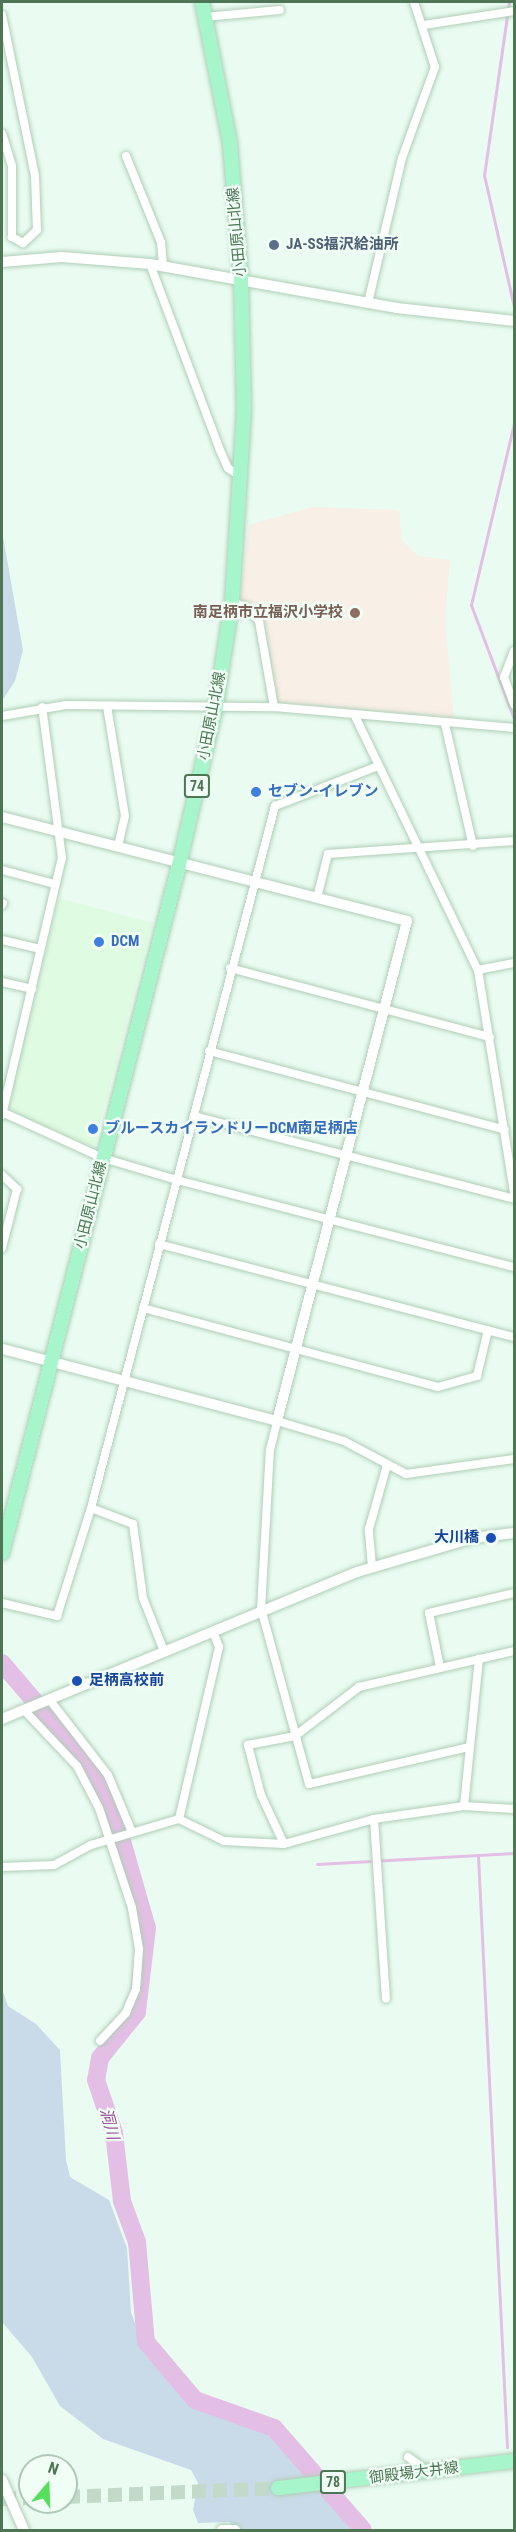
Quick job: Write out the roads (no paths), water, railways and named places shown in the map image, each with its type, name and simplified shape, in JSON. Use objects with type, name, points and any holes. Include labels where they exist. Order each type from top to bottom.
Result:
[{"type":"main road","name":"小田原山北線","points":[[2,1553],[179,865],[216,706],[232,602],[242,478],[241,278],[230,143],[202,2]]},
{"type":"main road","name":"御殿場大井線","points":[[278,2488],[514,2461]]},
{"type":"street","points":[[368,303],[402,158],[435,67],[414,2]]},
{"type":"street","points":[[205,17],[280,10]]},
{"type":"street","points":[[423,25],[511,12]]},
{"type":"street","points":[[2,15],[35,176],[37,230],[23,243],[12,237],[12,166],[2,134]]},
{"type":"street","points":[[126,156],[161,242],[163,266]]},
{"type":"street","points":[[4,261],[36,257],[150,264],[241,278],[368,303],[514,321]]},
{"type":"street","points":[[150,264],[219,448],[228,468],[242,478]]},
{"type":"street","points":[[232,602],[246,607],[259,621],[274,707]]},
{"type":"street","points":[[514,651],[504,677],[514,704]]},
{"type":"street","points":[[107,706],[125,816],[118,846]]},
{"type":"street","points":[[42,707],[62,858],[2,1114],[103,1158],[331,1221],[514,1267]]},
{"type":"street","points":[[2,716],[42,707],[274,707],[445,724],[514,728]]},
{"type":"street","points":[[354,714],[378,766],[423,851],[478,970],[514,1192]]},
{"type":"street","points":[[445,724],[472,846]]},
{"type":"street","points":[[2,1602],[57,1616],[91,1508],[194,1116],[230,969],[275,806],[378,766]]},
{"type":"street","points":[[2,817],[118,846],[179,865],[407,921],[345,1157],[315,1285],[294,1349],[270,1450],[261,1610],[309,1784],[469,1747]]},
{"type":"street","points":[[317,898],[328,854],[423,851],[514,841]]},
{"type":"street","points":[[2,870],[55,884]]},
{"type":"street","points":[[2,940],[40,949]]},
{"type":"street","points":[[478,970],[514,963]]},
{"type":"street","points":[[230,969],[383,1011],[490,1037]]},
{"type":"street","points":[[2,982],[32,989]]},
{"type":"street","points":[[209,1051],[362,1094],[505,1130]]},
{"type":"street","points":[[194,1116],[514,1199]]},
{"type":"street","points":[[2,1175],[17,1189],[5,1220],[2,1248]]},
{"type":"street","points":[[159,1244],[514,1336]]},
{"type":"street","points":[[143,1308],[438,1387],[473,1380],[488,1330]]},
{"type":"street","points":[[2,1349],[277,1421],[344,1441],[406,1474],[514,1459]]},
{"type":"street","points":[[372,1567],[369,1529],[387,1465]]},
{"type":"street","points":[[91,1508],[133,1524],[143,1598],[164,1651]]},
{"type":"street","points":[[2,1719],[261,1610],[372,1567],[514,1533]]},
{"type":"street","points":[[440,1667],[429,1613],[514,1593]]},
{"type":"street","points":[[179,1819],[219,1647],[213,1631]]},
{"type":"street","points":[[284,1844],[261,1795],[248,1744],[295,1736],[359,1687],[514,1651]]},
{"type":"street","points":[[464,1806],[478,1659]]},
{"type":"street","points":[[49,1699],[108,1775],[131,1833]]},
{"type":"street","points":[[24,1709],[77,1767],[111,1839],[139,1949],[133,2000],[100,2041]]},
{"type":"street","points":[[2,1866],[54,1865],[111,1839],[179,1819],[224,1842],[284,1844],[374,1819],[464,1806],[514,1809]]},
{"type":"street","points":[[374,1819],[386,1999]]},
{"type":"street","points":[[408,2457],[428,2471]]},
{"type":"street","points":[[2,2480],[24,2530]]},
{"type":"street","points":[[222,2530],[235,2530]]},
{"type":"waterway","points":[[509,2],[484,175],[514,307]]},
{"type":"waterway","points":[[514,423],[471,605],[514,719]]},
{"type":"waterway","name":"洞川","points":[[2,1663],[83,1758],[100,1786],[116,1820],[147,1928],[137,2012],[100,2058],[96,2080],[114,2133],[122,2201],[137,2242],[146,2342],[195,2400],[274,2428],[363,2530]]},
{"type":"waterway","points":[[317,1864],[514,1853]]},
{"type":"waterway","points":[[478,1856],[507,2447]]},
{"type":"tunnel","points":[[78,2496],[278,2488]]},
{"type":"tunnel","points":[[2,2499],[18,2498]]},
{"type":"place","name":"JA-SS福沢給油所","points":[[274,245]]},
{"type":"place","name":"南足柄市立福沢小学校","points":[[355,613]]},
{"type":"place","name":"セブン-イレブン","points":[[256,792]]},
{"type":"place","name":"DCM","points":[[99,942]]},
{"type":"place","name":"ブルースカイランドリーDCM南足柄店","points":[[93,1129]]},
{"type":"place","name":"大川橋","points":[[491,1538]]},
{"type":"place","name":"足柄高校前","points":[[77,1681]]}]
